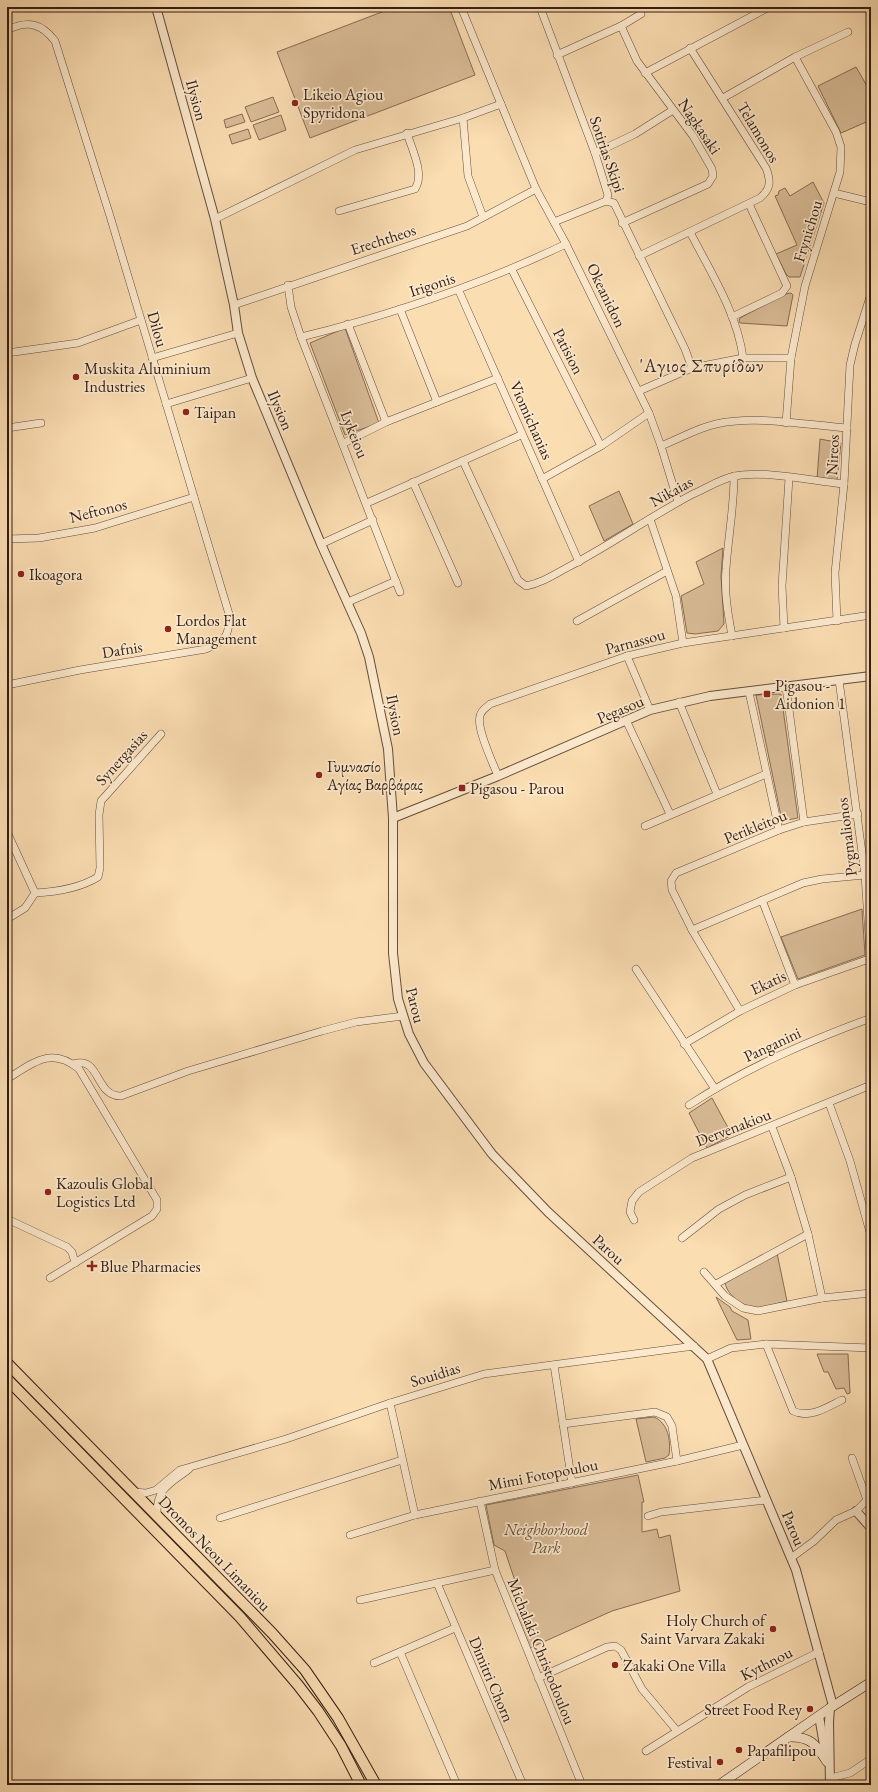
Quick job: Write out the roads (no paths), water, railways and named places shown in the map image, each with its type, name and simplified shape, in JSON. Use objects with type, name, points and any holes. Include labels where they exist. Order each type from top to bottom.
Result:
[{"type":"main road","name":"Dromos Neou Limaniou","points":[[7,1362],[272,1633],[305,1670],[338,1718],[376,1785]]},
{"type":"main road","name":"Dromos Neou Limaniou","points":[[7,1379],[240,1617],[298,1685],[318,1711],[341,1746],[361,1785]]},
{"type":"main road","points":[[718,1785],[871,1682]]},
{"type":"main road","points":[[788,1737],[802,1737],[811,1741],[829,1774]]},
{"type":"street","name":"Ilysion","points":[[156,7],[215,219],[234,305],[238,333],[252,378],[321,544],[348,602],[369,658],[383,715],[388,749],[393,818]]},
{"type":"street","name":"Okeanidon","points":[[461,7],[536,189],[566,244],[649,413],[662,446],[678,502]]},
{"type":"street","name":"Sotirias Skipi","points":[[540,7],[595,153],[608,194],[606,201],[614,203],[622,223],[685,350],[692,368]]},
{"type":"street","points":[[645,73],[769,7]]},
{"type":"street","points":[[557,55],[621,26],[641,14]]},
{"type":"street","name":"Dilou","points":[[7,30],[20,24],[33,25],[46,30],[55,41],[194,497],[229,614],[230,626]]},
{"type":"street","name":"Nagkasaki","points":[[621,26],[637,61],[693,136],[712,169],[713,176],[708,184],[622,223]]},
{"type":"street","points":[[723,98],[795,57],[848,32]]},
{"type":"street","name":"Telamonos","points":[[639,256],[748,204],[767,192],[770,185],[769,176],[723,98],[690,48]]},
{"type":"street","name":"Frynichou","points":[[786,423],[791,358],[805,286],[840,172],[841,147],[826,111],[795,57]]},
{"type":"street","points":[[215,219],[355,150],[407,133],[463,118],[501,104]]},
{"type":"street","points":[[595,153],[636,134],[673,110]]},
{"type":"street","points":[[463,118],[468,176],[483,217]]},
{"type":"street","points":[[339,211],[415,189],[419,182],[419,173],[407,133]]},
{"type":"street","name":"Erechtheos","points":[[234,305],[288,285],[467,226],[536,189]]},
{"type":"street","points":[[834,192],[871,202]]},
{"type":"street","points":[[554,222],[606,201]]},
{"type":"street","points":[[732,317],[782,293],[787,286],[748,204]]},
{"type":"street","points":[[690,232],[732,317],[741,340],[742,358]]},
{"type":"street","name":"Irigonis","points":[[301,337],[459,291],[512,270],[566,244]]},
{"type":"street","name":"Patision","points":[[512,270],[601,446]]},
{"type":"street","name":"Lykeiou","points":[[288,285],[291,307],[301,337],[344,443],[400,592]]},
{"type":"street","name":"Viomichanias","points":[[459,291],[498,378],[521,435],[579,562]]},
{"type":"street","name":"Nireos","points":[[837,621],[835,573],[844,484],[850,365],[871,294]]},
{"type":"street","points":[[400,309],[437,402]]},
{"type":"street","points":[[7,353],[78,343],[141,320]]},
{"type":"street","points":[[348,324],[386,422]]},
{"type":"street","points":[[152,358],[238,333]]},
{"type":"street","points":[[639,392],[692,368],[742,358],[791,358]]},
{"type":"street","points":[[166,404],[252,378]]},
{"type":"street","points":[[344,443],[386,422],[498,378]]},
{"type":"street","points":[[542,479],[601,446],[649,413]]},
{"type":"street","points":[[662,446],[714,424],[728,422],[752,420],[847,428]]},
{"type":"street","points":[[7,428],[41,423]]},
{"type":"street","points":[[366,502],[521,435]]},
{"type":"street","name":"Nikaias","points":[[463,461],[518,580],[526,586],[537,584],[579,562],[678,502],[734,476],[750,474],[844,484]]},
{"type":"street","points":[[732,636],[726,605],[726,570],[734,497],[734,476]]},
{"type":"street","points":[[784,628],[782,586],[789,478]]},
{"type":"street","points":[[413,482],[458,584]]},
{"type":"street","name":"Neftonos","points":[[7,538],[39,538],[95,528],[194,497]]},
{"type":"street","points":[[650,519],[676,596],[683,643]]},
{"type":"street","points":[[321,544],[373,520]]},
{"type":"street","points":[[577,621],[667,571]]},
{"type":"street","points":[[348,602],[396,581]]},
{"type":"street","name":"Parnassou","points":[[498,776],[479,726],[479,716],[483,709],[490,704],[627,656],[683,643],[871,615]]},
{"type":"street","name":"Dafnis","points":[[7,685],[80,670],[206,649],[221,643],[227,636],[230,626]]},
{"type":"street","points":[[627,656],[650,710]]},
{"type":"street","name":"Pegasou","points":[[393,818],[498,776],[650,710],[679,702],[710,696],[871,676]]},
{"type":"street","name":"Pygmalionos","points":[[839,680],[865,875],[871,967]]},
{"type":"street","points":[[786,687],[804,822]]},
{"type":"street","points":[[749,692],[779,830]]},
{"type":"street","points":[[679,702],[718,794]]},
{"type":"street","points":[[626,720],[670,814]]},
{"type":"street","name":"Synergasias","points":[[35,893],[50,892],[86,883],[98,877],[100,868],[99,815],[102,801],[161,734]]},
{"type":"street","points":[[645,826],[766,774]]},
{"type":"street","name":"Perikleitou","points":[[692,930],[672,890],[671,881],[676,873],[779,830],[804,822],[858,814]]},
{"type":"street","name":"Parou","points":[[393,818],[393,953],[398,999],[409,1034],[424,1063],[492,1154],[548,1212],[707,1359],[792,1558],[806,1600],[832,1707],[829,1722],[829,1774]]},
{"type":"street","points":[[7,832],[35,893],[25,908],[7,919]]},
{"type":"street","points":[[740,1011],[692,930],[803,883],[822,879],[865,875]]},
{"type":"street","points":[[762,900],[796,985]]},
{"type":"street","name":"Ekatis","points":[[684,1044],[740,1011],[796,985],[870,959]]},
{"type":"street","points":[[636,969],[715,1089]]},
{"type":"street","points":[[73,1064],[86,1064],[92,1068],[106,1092],[113,1096],[120,1096],[188,1071],[322,1031],[356,1022],[403,1016]]},
{"type":"street","name":"Panganini","points":[[689,1105],[763,1062],[828,1034],[871,1018]]},
{"type":"street","points":[[7,1079],[37,1060],[52,1057],[68,1060],[73,1064],[79,1069],[157,1200],[157,1209],[152,1216],[50,1278]]},
{"type":"street","name":"Dervenakiou","points":[[634,1220],[630,1212],[632,1201],[639,1192],[692,1158],[772,1127],[871,1085]]},
{"type":"street","points":[[829,1103],[850,1162],[871,1236]]},
{"type":"street","points":[[772,1127],[791,1177],[808,1234],[822,1298]]},
{"type":"street","points":[[682,1238],[719,1209],[745,1195],[791,1177]]},
{"type":"street","points":[[7,1219],[67,1247],[72,1252],[75,1263]]},
{"type":"street","points":[[716,1284],[808,1234]]},
{"type":"street","points":[[704,1272],[725,1296],[743,1308],[758,1311],[822,1298],[871,1293]]},
{"type":"street","points":[[707,1359],[731,1348],[766,1344],[871,1348]]},
{"type":"street","points":[[766,1344],[793,1411],[800,1414],[812,1413],[842,1400]]},
{"type":"street","name":"Souidias","points":[[134,1492],[146,1493],[156,1490],[180,1470],[286,1439],[390,1403],[484,1374],[694,1346]]},
{"type":"street","points":[[554,1365],[572,1483]]},
{"type":"street","points":[[390,1403],[415,1515]]},
{"type":"street","points":[[562,1424],[654,1412],[667,1417],[672,1426],[678,1461]]},
{"type":"street","name":"Mimi Fotopoulou","points":[[350,1535],[415,1515],[678,1461],[743,1445]]},
{"type":"street","points":[[792,1558],[814,1541],[836,1520],[856,1510],[869,1498],[852,1458]]},
{"type":"street","points":[[220,1518],[402,1460]]},
{"type":"street","name":"Souidias","points":[[157,1515],[157,1502],[160,1494],[172,1481],[193,1467]]},
{"type":"street","points":[[648,1516],[662,1512],[766,1500]]},
{"type":"street","name":"Michalaki Christodoulou","points":[[480,1501],[495,1570],[582,1785]]},
{"type":"street","points":[[856,1510],[871,1528]]},
{"type":"street","points":[[360,1600],[495,1570]]},
{"type":"street","name":"Dimitri Chorn","points":[[437,1583],[522,1785]]},
{"type":"street","points":[[374,1663],[455,1628]]},
{"type":"street","points":[[538,1678],[607,1647],[615,1646],[621,1650],[642,1689],[677,1731]]},
{"type":"street","points":[[400,1652],[457,1785]]},
{"type":"street","name":"Kythnou","points":[[646,1751],[748,1687],[819,1652]]},
{"type":"street","points":[[819,1716],[829,1774],[850,1773],[871,1759]]},
{"type":"place","name":"Likeio Agiou Spyridona","points":[[295,103]]},
{"type":"place","name":"Muskita Aluminium Industries","points":[[76,377]]},
{"type":"place","name":"Taipan","points":[[186,412]]},
{"type":"place","name":"Ikoagora","points":[[21,574]]},
{"type":"place","name":"Lordos Flat Management","points":[[168,629]]},
{"type":"place","name":"Pigasou - Aidonion 1","points":[[767,694]]},
{"type":"place","name":"Γυμνασίο Αγίας Βαρβάρας","points":[[319,775]]},
{"type":"place","name":"Pigasou - Parou","points":[[462,788]]},
{"type":"place","name":"Kazoulis Global Logistics Ltd","points":[[48,1192]]},
{"type":"place","name":"Blue Pharmacies","points":[[92,1266]]},
{"type":"place","name":"Holy Church of Saint Varvara Zakaki","points":[[773,1629]]},
{"type":"place","name":"Zakaki One Villa","points":[[615,1665]]},
{"type":"place","name":"Street Food Rey","points":[[810,1709]]},
{"type":"place","name":"Papafilipou","points":[[739,1750]]},
{"type":"place","name":"Festival","points":[[720,1762]]},
{"type":"district","name":"'Αγιος Σπυρίδων","points":[[702,366]]},
{"type":"park label","name":"Neighborhood Park","points":[[546,1538]]}]
